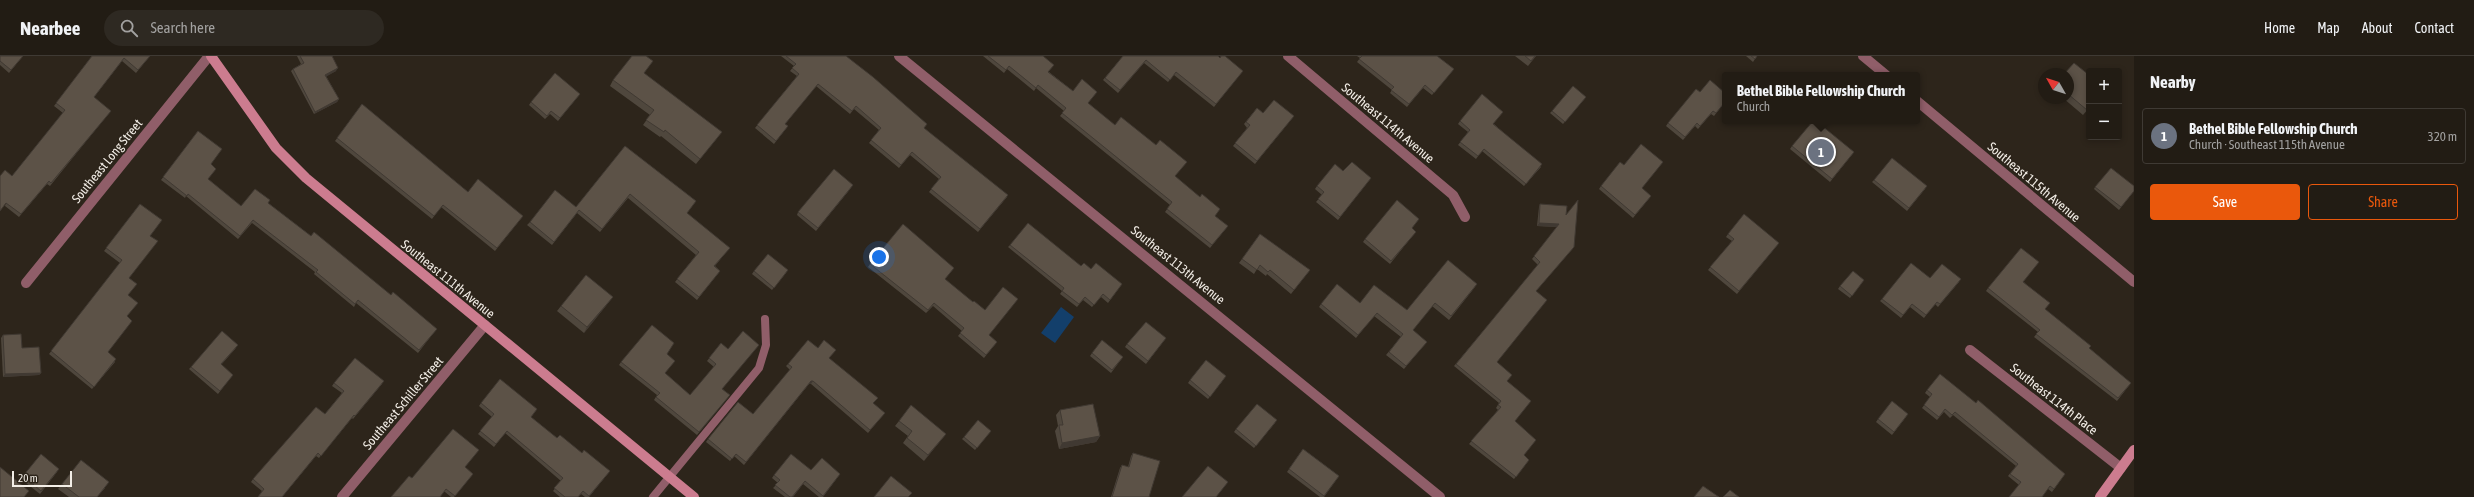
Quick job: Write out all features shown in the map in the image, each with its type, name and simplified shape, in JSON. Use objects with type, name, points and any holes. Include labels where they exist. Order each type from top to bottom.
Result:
[{"type":"street","name":"Southeast Long Street","points":[[26,283],[210,56]]},
{"type":"street","name":"Southeast 111th Avenue","points":[[210,56],[276,148],[323,193],[694,497]]},
{"type":"street","name":"Southeast 113th Avenue","points":[[899,56],[1440,497]]},
{"type":"street","name":"Southeast 114th Avenue","points":[[1288,56],[1453,195],[1465,217]]},
{"type":"street","points":[[1863,56],[1882,72]]},
{"type":"street","name":"Southeast 115th Avenue","points":[[1920,104],[2134,282]]},
{"type":"street","name":"Southeast Schiller Street","points":[[342,497],[485,325]]},
{"type":"street","name":"Southeast 114th Place","points":[[1970,350],[2121,468]]},
{"type":"street","points":[[2100,497],[2134,450]]},
{"type":"lane","points":[[653,497],[759,368],[766,345],[765,319]]},
{"type":"water","points":[[1061,307],[1074,317],[1055,343],[1041,333]]},
{"type":"building","points":[[0,56],[23,56],[11,70],[0,61]]},
{"type":"building","points":[[92,56],[150,56],[138,70],[124,58],[94,97],[111,111],[51,183],[49,181],[21,214],[6,203],[0,211],[0,176],[5,170],[12,176],[65,110],[56,103]]},
{"type":"building","points":[[300,56],[332,56],[338,68],[325,75],[339,99],[315,112],[293,69],[304,63]]},
{"type":"building","points":[[632,56],[646,56],[653,61],[644,73],[722,132],[700,159],[665,130],[664,132],[646,120],[654,110],[613,80]]},
{"type":"building","points":[[786,56],[846,56],[873,77],[927,124],[924,128],[1008,195],[980,229],[931,189],[941,177],[912,152],[901,165],[871,140],[881,128],[856,106],[852,111],[818,84],[785,124],[788,126],[776,141],[757,125],[799,74],[792,68],[796,64]]},
{"type":"building","points":[[988,56],[1043,56],[1054,65],[1048,72],[1073,91],[1082,79],[1097,92],[1088,103],[1115,125],[1121,117],[1156,145],[1160,140],[1187,162],[1175,176],[1200,197],[1202,194],[1220,209],[1215,216],[1228,226],[1212,245],[1167,209],[1172,202],[1062,113],[1066,108],[1038,85],[1036,88],[1009,66],[1006,70]]},
{"type":"building","points":[[1123,56],[1218,56],[1220,58],[1221,56],[1225,56],[1243,71],[1216,104],[1176,72],[1170,80],[1146,60],[1120,90],[1105,78]]},
{"type":"building","points":[[1362,56],[1437,56],[1454,69],[1434,93],[1425,85],[1409,104],[1391,90],[1394,87],[1359,59]]},
{"type":"building","points":[[1525,56],[1535,56],[1531,61]]},
{"type":"building","points":[[2074,63],[2086,73],[2086,109],[2074,99],[2074,68],[2069,68]]},
{"type":"building","points":[[555,73],[580,94],[560,118],[551,111],[547,116],[531,102]]},
{"type":"building","points":[[1710,80],[1722,90],[1722,106],[1716,113],[1713,111],[1700,126],[1697,123],[1685,137],[1668,123],[1696,89],[1700,92]]},
{"type":"building","points":[[1573,86],[1586,97],[1565,122],[1552,111]]},
{"type":"building","points":[[1482,94],[1503,112],[1493,124],[1542,164],[1526,184],[1484,149],[1478,156],[1460,142],[1470,130],[1460,121]]},
{"type":"building","points":[[1274,100],[1294,116],[1257,161],[1235,143],[1250,125],[1246,122],[1257,108],[1263,113]]},
{"type":"building","points":[[362,104],[468,192],[478,179],[523,216],[497,248],[443,205],[434,216],[337,138]]},
{"type":"building","points":[[1810,124],[1820,124],[1854,152],[1832,179],[1792,146]]},
{"type":"building","points":[[198,131],[222,149],[211,164],[216,169],[208,179],[241,206],[255,189],[270,200],[268,203],[311,236],[314,232],[391,295],[393,292],[437,329],[419,350],[358,300],[355,304],[316,272],[318,270],[253,220],[240,236],[188,194],[187,196],[163,177]]},
{"type":"building","points":[[1641,144],[1663,162],[1642,188],[1651,196],[1635,215],[1601,186],[1620,162],[1624,165]]},
{"type":"building","points":[[625,146],[696,201],[687,213],[730,248],[714,266],[720,271],[699,297],[677,279],[699,252],[630,194],[602,229],[579,210],[554,242],[530,222],[555,190],[576,207]]},
{"type":"building","points":[[1892,158],[1927,186],[1909,208],[1874,180]]},
{"type":"building","points":[[1352,162],[1371,178],[1340,217],[1318,199],[1324,192],[1317,186],[1335,164],[1343,171]]},
{"type":"building","points":[[2111,168],[2134,186],[2134,191],[2121,207],[2095,187]]},
{"type":"building","points":[[834,169],[853,185],[818,228],[798,212]]},
{"type":"building","points":[[1397,200],[1419,219],[1412,228],[1416,232],[1391,261],[1365,239]]},
{"type":"building","points":[[1578,200],[1574,247],[1536,291],[1547,300],[1497,362],[1512,375],[1507,381],[1531,401],[1515,421],[1536,440],[1524,455],[1529,460],[1516,477],[1471,441],[1501,407],[1498,405],[1501,401],[1456,364],[1540,262],[1534,256],[1559,224],[1539,223],[1540,204],[1567,206],[1566,215]]},
{"type":"building","points":[[140,204],[162,220],[150,236],[158,241],[129,278],[137,284],[128,295],[138,303],[127,316],[132,321],[108,352],[116,359],[94,387],[51,351],[122,260],[106,248]]},
{"type":"building","points":[[1744,214],[1779,243],[1739,291],[1710,267],[1734,239],[1728,234]]},
{"type":"building","points":[[1028,223],[1081,266],[1084,263],[1091,269],[1096,263],[1122,284],[1110,300],[1103,294],[1094,305],[1085,297],[1079,304],[1062,291],[1064,288],[1010,245]]},
{"type":"building","points":[[903,224],[954,268],[945,279],[985,310],[1003,287],[1018,299],[989,335],[997,342],[986,355],[960,333],[964,328],[934,303],[928,310],[870,264]]},
{"type":"building","points":[[1260,234],[1310,270],[1294,290],[1270,270],[1268,272],[1260,265],[1257,270],[1242,259]]},
{"type":"building","points":[[2021,248],[2039,262],[2023,282],[2050,303],[2045,309],[2091,346],[2089,348],[2131,383],[2118,398],[2036,334],[2040,330],[1988,288]]},
{"type":"building","points":[[768,254],[788,270],[774,288],[754,271]]},
{"type":"building","points":[[1448,260],[1477,284],[1451,316],[1435,303],[1413,330],[1427,342],[1406,366],[1389,352],[1403,334],[1377,313],[1358,335],[1321,304],[1337,284],[1360,303],[1374,285],[1407,310]]},
{"type":"building","points":[[1911,263],[1930,278],[1942,264],[1961,279],[1940,304],[1937,302],[1926,315],[1912,304],[1903,315],[1882,299]]},
{"type":"building","points":[[1853,271],[1864,280],[1852,296],[1840,286]]},
{"type":"building","points":[[586,275],[613,297],[587,327],[561,306]]},
{"type":"building","points":[[1146,322],[1166,338],[1148,361],[1127,344]]},
{"type":"building","points":[[652,325],[674,343],[667,354],[675,361],[665,373],[690,395],[716,364],[709,358],[721,343],[728,349],[743,331],[759,345],[722,389],[730,395],[699,432],[656,397],[660,393],[621,362]]},
{"type":"building","points":[[222,331],[238,345],[221,364],[233,375],[220,391],[191,367]]},
{"type":"building","points":[[21,334],[22,348],[39,347],[41,373],[5,374],[3,335]]},
{"type":"building","points":[[808,340],[818,348],[824,340],[836,350],[829,358],[878,398],[873,403],[885,413],[870,430],[813,381],[811,381],[746,462],[736,454],[732,459],[708,439],[738,402],[753,414],[792,367],[788,364]]},
{"type":"building","points":[[1102,340],[1123,357],[1112,370],[1092,353]]},
{"type":"building","points":[[355,358],[384,381],[321,456],[318,453],[282,497],[258,497],[264,489],[253,479],[316,407],[325,414],[344,391],[334,383]]},
{"type":"building","points":[[1206,360],[1226,376],[1210,397],[1190,380]]},
{"type":"building","points":[[1940,374],[1976,403],[1978,400],[2065,474],[2054,489],[2050,486],[2042,497],[2009,497],[2021,482],[2010,474],[2018,464],[1955,412],[1952,415],[1945,409],[1939,417],[1924,405],[1932,394],[1927,390]]},
{"type":"building","points":[[500,379],[537,409],[531,417],[557,438],[560,435],[582,453],[584,450],[610,471],[589,496],[583,491],[578,497],[565,497],[554,488],[563,478],[507,431],[496,444],[480,431],[494,414],[481,403]]},
{"type":"building","points":[[1892,401],[1908,414],[1894,432],[1878,419]]},
{"type":"building","points":[[1093,404],[1100,436],[1062,443],[1059,425],[1063,425],[1060,410]]},
{"type":"building","points":[[1257,404],[1277,420],[1256,446],[1236,429]]},
{"type":"building","points":[[911,405],[946,434],[928,455],[907,438],[912,431],[899,421]]},
{"type":"building","points":[[978,420],[991,431],[977,448],[964,437]]},
{"type":"building","points":[[453,429],[479,450],[465,467],[473,474],[455,496],[446,489],[440,497],[391,497],[409,476],[412,478]]},
{"type":"building","points":[[1303,449],[1339,476],[1324,496],[1289,469]]},
{"type":"building","points":[[1133,453],[1160,461],[1149,497],[1112,497],[1122,465],[1129,467]]},
{"type":"building","points":[[41,454],[59,469],[41,491],[23,476]]},
{"type":"building","points":[[791,454],[811,470],[822,458],[840,474],[823,496],[805,481],[792,497],[790,497],[775,485],[780,480],[774,475]]},
{"type":"building","points":[[81,460],[109,482],[97,497],[79,497],[62,484]]},
{"type":"building","points":[[1208,466],[1228,482],[1216,497],[1182,497]]},
{"type":"building","points":[[0,467],[29,491],[24,497],[0,497]]},
{"type":"building","points":[[891,476],[912,493],[908,497],[874,497]]},
{"type":"building","points":[[1703,486],[1719,497],[1694,497]]},
{"type":"building","points":[[1730,490],[1739,497],[1723,497]]},
{"type":"place","name":"Bethel Bible Fellowship Church","points":[[1821,152]]}]
